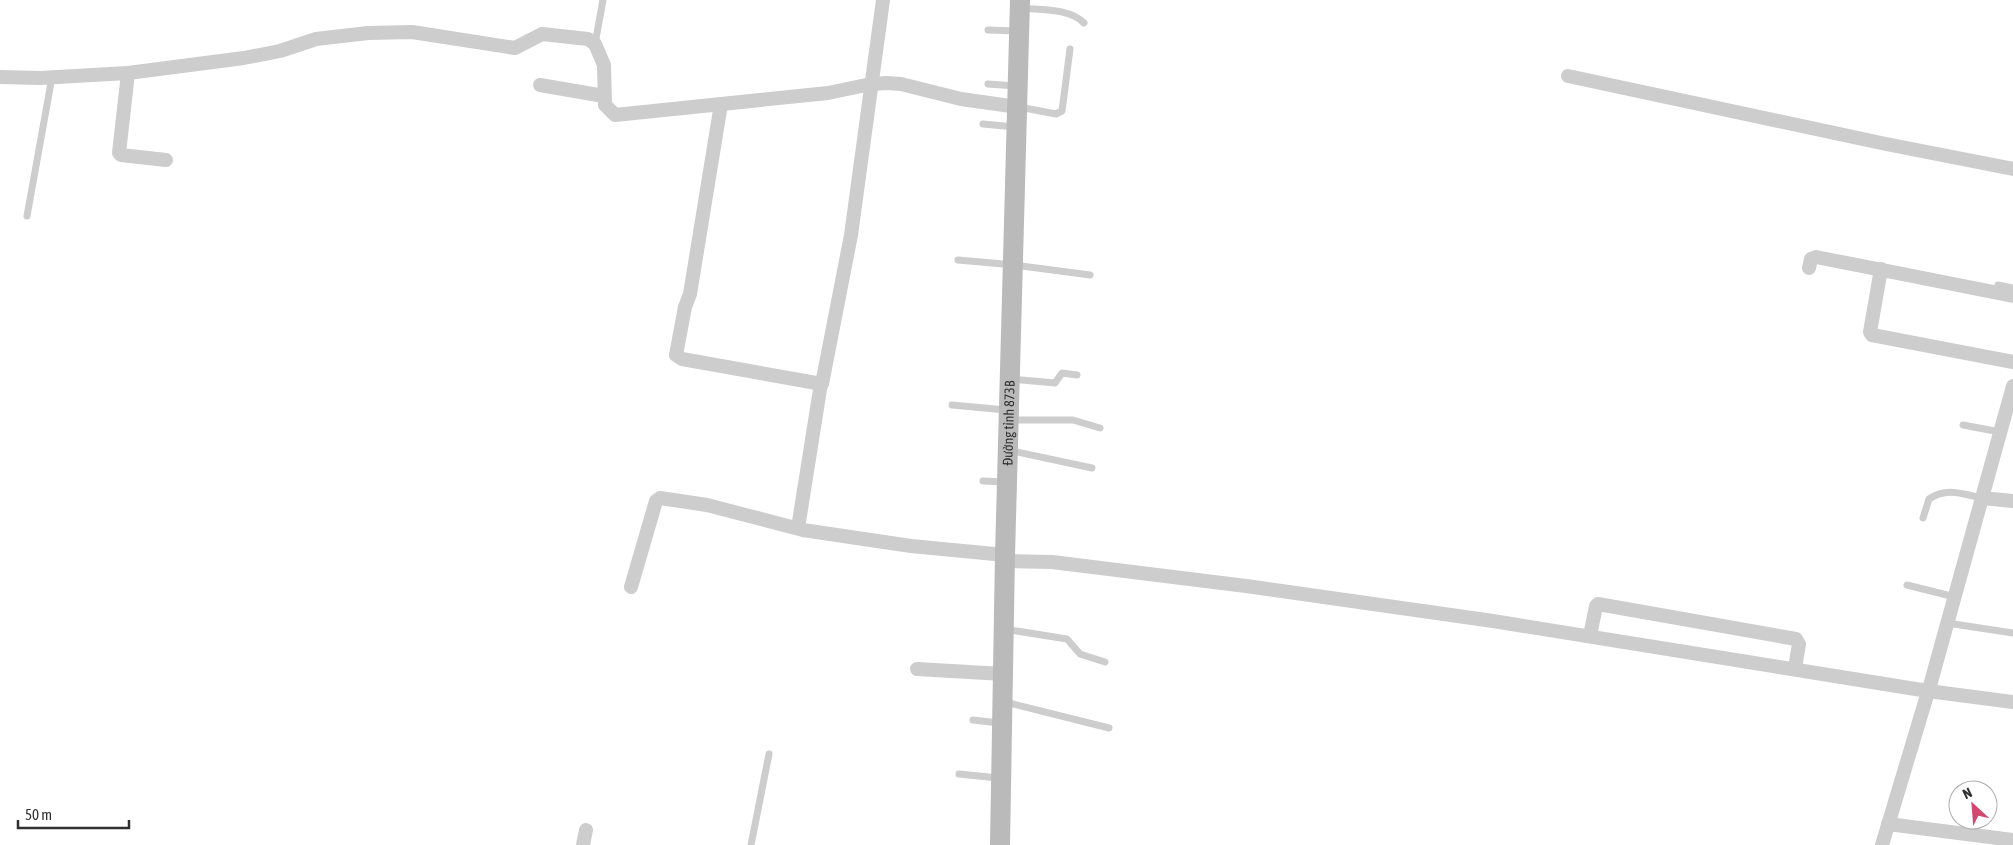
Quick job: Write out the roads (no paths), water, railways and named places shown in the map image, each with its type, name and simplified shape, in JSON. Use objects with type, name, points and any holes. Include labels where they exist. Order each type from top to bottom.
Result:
[{"type":"main road","name":"Đường tỉnh 873B","points":[[1000,845],[1005,558],[1020,4]]},
{"type":"street","points":[[798,528],[821,383],[824,380],[851,235],[883,0]]},
{"type":"street","points":[[0,77],[52,77],[128,72],[244,58],[280,51],[316,39],[368,33],[412,32],[515,48],[542,34],[588,39],[595,44],[604,65],[605,105],[614,116],[828,93],[871,84],[901,84],[961,99],[1018,107]]},
{"type":"street","points":[[128,72],[119,153],[121,156],[166,160]]},
{"type":"street","points":[[1568,76],[1886,144],[2013,169]]},
{"type":"street","points":[[540,85],[604,96]]},
{"type":"street","points":[[721,104],[690,294],[685,307],[676,355],[682,359],[821,383]]},
{"type":"street","points":[[1809,268],[1811,259],[1816,257],[2013,296]]},
{"type":"street","points":[[1881,270],[1870,332],[1872,335],[2013,362]]},
{"type":"street","points":[[1882,845],[1928,691],[2013,386]]},
{"type":"street","points":[[631,587],[656,501],[660,498],[707,505],[798,528],[911,546],[1246,586],[1590,636],[1928,691],[2013,702]]},
{"type":"street","points":[[1982,498],[2013,501]]},
{"type":"street","points":[[1590,636],[1598,604],[1796,639],[1799,644],[1795,668]]},
{"type":"street","points":[[917,669],[1003,674]]},
{"type":"street","points":[[1888,824],[2013,840]]},
{"type":"street","points":[[583,845],[586,830]]},
{"type":"lane","points":[[595,44],[603,0]]},
{"type":"lane","points":[[1020,4],[1078,17],[1084,23]]},
{"type":"lane","points":[[988,30],[1020,31]]},
{"type":"lane","points":[[1018,107],[1056,114],[1062,112],[1070,49]]},
{"type":"lane","points":[[27,216],[52,77]]},
{"type":"lane","points":[[988,84],[1019,86]]},
{"type":"lane","points":[[983,124],[1018,127]]},
{"type":"lane","points":[[958,260],[1014,265],[1090,276]]},
{"type":"lane","points":[[1998,285],[2013,288]]},
{"type":"lane","points":[[1010,379],[1056,384],[1062,373],[1077,375]]},
{"type":"lane","points":[[952,405],[1009,415],[1073,420],[1100,428]]},
{"type":"lane","points":[[1963,425],[2000,432]]},
{"type":"lane","points":[[1008,450],[1092,468]]},
{"type":"lane","points":[[983,481],[1007,482]]},
{"type":"lane","points":[[1923,518],[1929,499],[1938,493],[1945,491],[1982,498]]},
{"type":"lane","points":[[1907,585],[1954,597]]},
{"type":"lane","points":[[1947,623],[2013,633]]},
{"type":"lane","points":[[1004,629],[1067,639],[1080,654],[1105,662]]},
{"type":"lane","points":[[1003,702],[1109,728]]},
{"type":"lane","points":[[973,720],[1002,723]]},
{"type":"lane","points":[[751,845],[768,754]]},
{"type":"lane","points":[[959,774],[1001,778]]}]
